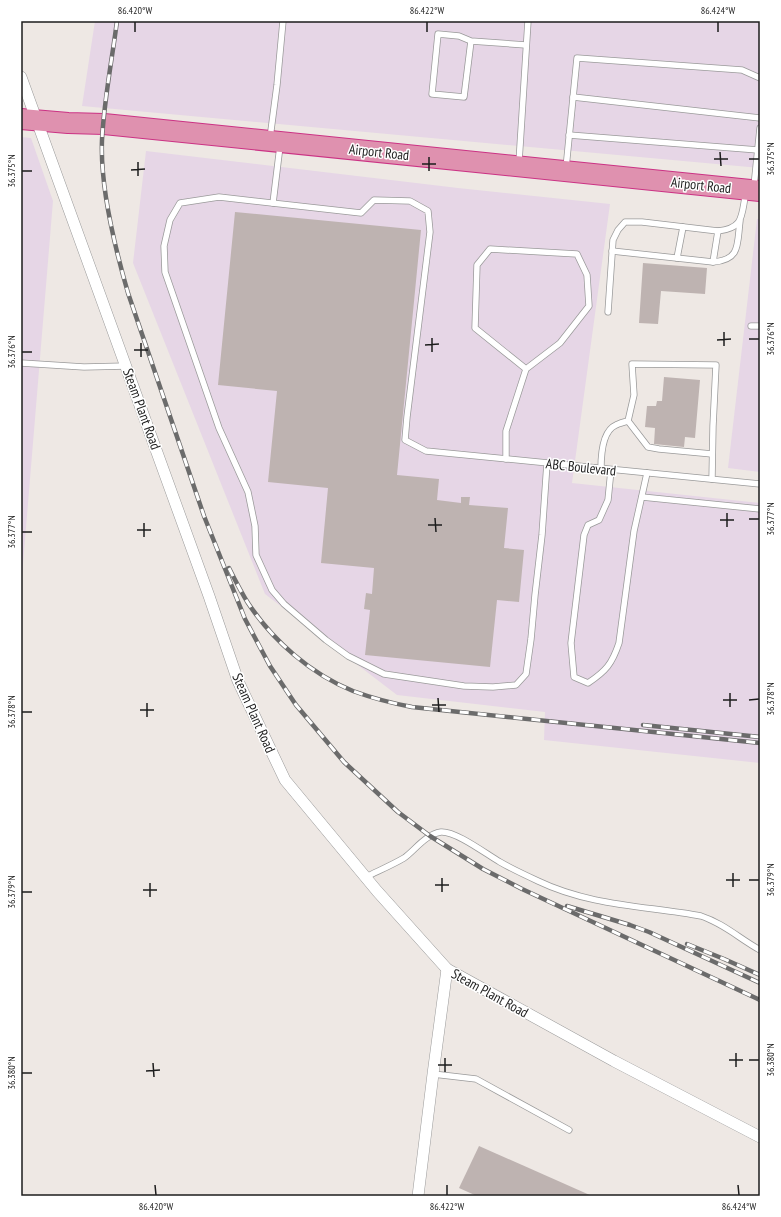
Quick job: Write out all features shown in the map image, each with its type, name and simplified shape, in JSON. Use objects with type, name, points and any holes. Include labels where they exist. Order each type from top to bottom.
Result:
[{"type":"highway","name":"Airport Road","points":[[29,119],[68,124],[102,124],[753,190]]},
{"type":"street","name":"Steam Plant Road","points":[[21,77],[29,119],[126,366],[242,688],[285,780],[366,877],[447,969],[614,1062],[760,1137]]},
{"type":"street","points":[[418,1196],[447,969]]},
{"type":"lane","points":[[283,21],[277,85],[273,203],[218,197],[180,203],[170,220],[164,246],[165,272],[219,428],[248,492],[255,526],[256,555],[272,590],[284,604],[326,640],[348,656],[384,674],[464,686],[516,685],[526,674],[531,639],[542,535],[547,463]]},
{"type":"lane","points":[[519,166],[528,21]]},
{"type":"lane","points":[[471,41],[464,97],[432,94],[438,34],[459,36],[471,41],[526,45]]},
{"type":"lane","points":[[565,171],[577,58],[742,70],[760,78]]},
{"type":"lane","points":[[573,97],[760,118]]},
{"type":"lane","points":[[612,251],[713,262],[723,261],[732,257],[736,250],[740,221],[753,190],[760,128]]},
{"type":"lane","points":[[569,135],[758,150]]},
{"type":"lane","name":"ABC Boulevard","points":[[273,203],[361,213],[374,200],[410,201],[428,211],[430,232],[405,440],[426,451],[760,484]]},
{"type":"lane","points":[[608,312],[613,240],[618,230],[625,222],[642,222],[718,231],[732,228],[740,221]]},
{"type":"lane","points":[[677,258],[683,227]]},
{"type":"lane","points":[[713,262],[718,231]]},
{"type":"lane","points":[[506,459],[506,431],[526,369],[560,343],[589,306],[587,275],[577,254],[490,249],[477,265],[475,328],[526,369]]},
{"type":"lane","points":[[751,326],[760,326]]},
{"type":"lane","points":[[21,364],[84,367],[126,366]]},
{"type":"lane","points":[[628,421],[634,395],[632,364],[716,365],[712,479]]},
{"type":"lane","points":[[628,421],[648,447],[659,450],[712,454]]},
{"type":"lane","points":[[601,469],[603,445],[610,428],[628,421]]},
{"type":"lane","points":[[611,470],[608,500],[599,520],[588,525],[584,535],[571,643],[574,677],[588,683],[600,675],[613,659],[619,643],[634,531],[647,473]]},
{"type":"lane","points":[[642,497],[760,509]]},
{"type":"lane","points":[[366,877],[403,858],[430,836],[440,832],[448,833],[460,838],[502,863],[539,882],[569,894],[599,902],[701,916],[715,920],[744,941],[760,950]]},
{"type":"lane","points":[[433,1074],[476,1079],[569,1130]]},
{"type":"shaded area","points":[[95,21],[760,21],[760,168],[82,106]]},
{"type":"shaded area","points":[[21,137],[31,138],[53,201],[21,588]]},
{"type":"shaded area","points":[[146,151],[458,188],[610,204],[572,483],[760,503],[760,763],[544,740],[545,712],[397,695],[265,594],[133,263]]},
{"type":"shaded area","points":[[757,219],[760,219],[760,472],[728,468]]},
{"type":"building","points":[[235,212],[421,230],[397,475],[439,479],[437,500],[461,503],[461,497],[470,497],[469,505],[508,508],[504,548],[524,550],[519,602],[497,600],[490,667],[365,655],[370,610],[364,609],[366,593],[372,594],[374,568],[321,563],[328,488],[268,482],[277,391],[218,385]]},
{"type":"building","points":[[643,263],[707,268],[705,294],[661,291],[658,324],[639,323]]},
{"type":"building","points":[[664,377],[700,380],[695,438],[685,437],[684,447],[654,444],[655,428],[645,427],[647,406],[656,406],[657,401],[662,401]]},
{"type":"building","points":[[479,1146],[592,1196],[477,1196],[459,1188]]},
{"type":"railway","points":[[117,21],[104,110],[102,158],[103,177],[109,217],[118,257],[128,293],[204,516],[245,619],[270,666],[296,705],[344,762],[398,812],[430,836],[483,869],[522,889],[760,1000]]},
{"type":"railway","points":[[229,568],[248,603],[281,643],[308,666],[322,675],[337,684],[367,696],[412,707],[760,743]]},
{"type":"railway","points":[[643,725],[760,737]]},
{"type":"railway","points":[[567,906],[649,932],[760,983]]},
{"type":"railway","points":[[687,944],[760,975]]}]
